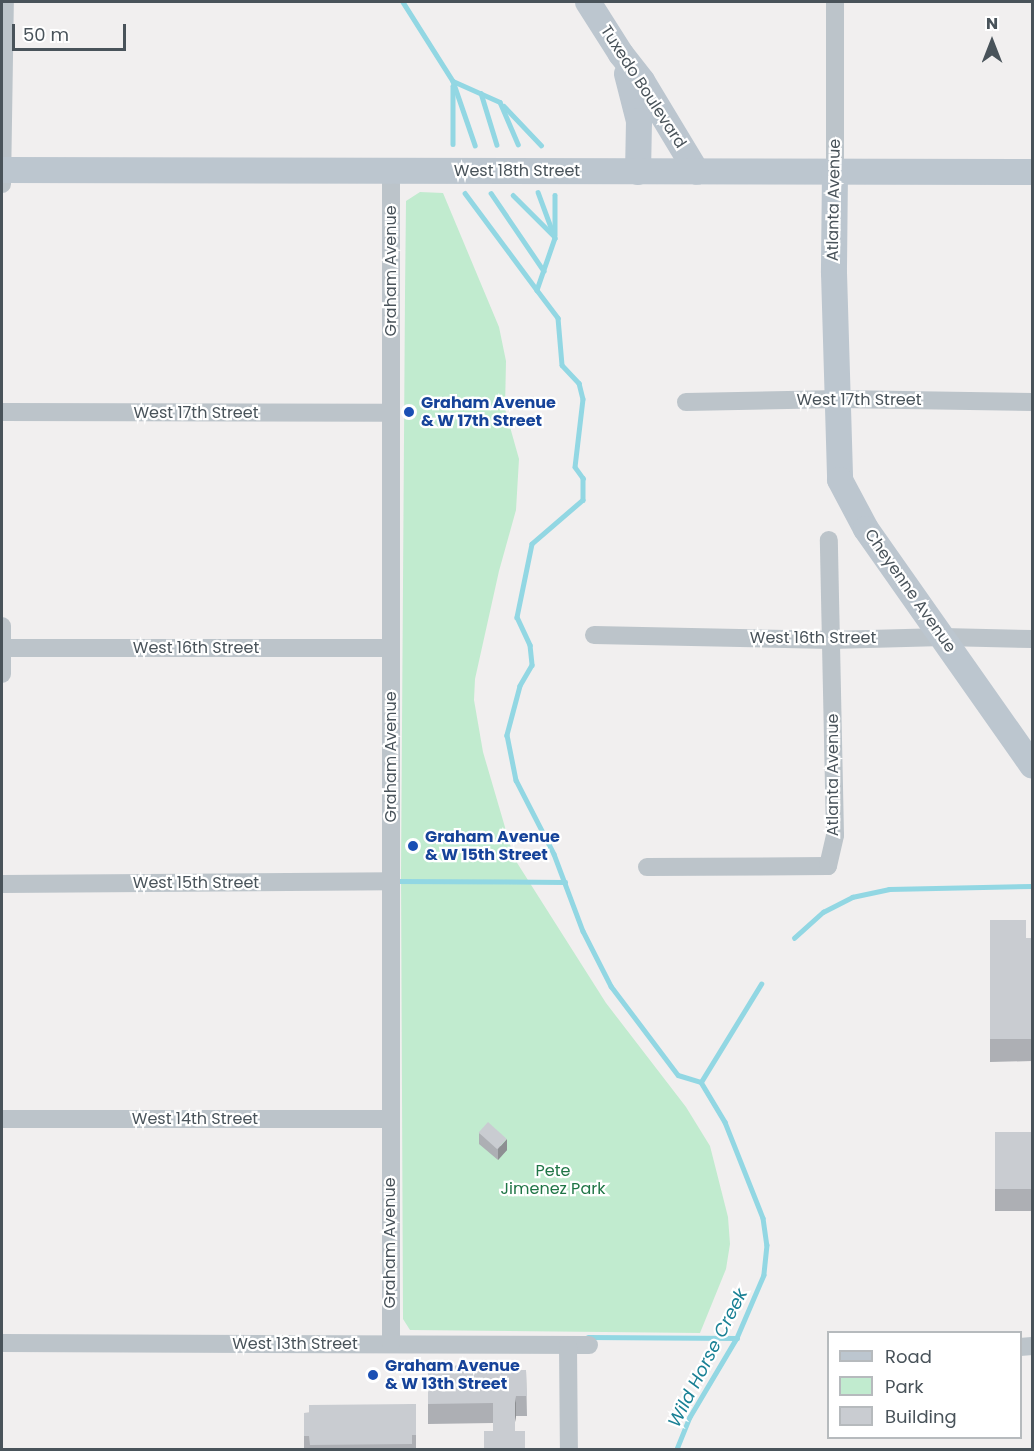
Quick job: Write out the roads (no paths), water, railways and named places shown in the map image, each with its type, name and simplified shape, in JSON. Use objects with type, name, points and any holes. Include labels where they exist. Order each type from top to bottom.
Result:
[{"type":"street","points":[[2,184],[5,2]]},
{"type":"street","name":"Tuxedo Boulevard","points":[[588,2],[621,54],[642,81],[697,172]]},
{"type":"street","name":"Atlanta Avenue","points":[[835,2],[834,273],[838,399]]},
{"type":"street","points":[[621,54],[637,109],[638,172]]},
{"type":"street","name":"West 18th Street","points":[[2,170],[1032,172]]},
{"type":"street","name":"Graham Avenue","points":[[391,171],[389,1119],[391,1344]]},
{"type":"street","name":"West 17th Street","points":[[686,402],[838,399],[1032,402]]},
{"type":"street","name":"Cheyenne Avenue","points":[[838,399],[840,480],[866,529],[1032,765]]},
{"type":"street","name":"West 17th Street","points":[[2,412],[391,413]]},
{"type":"street","name":"Atlanta Avenue","points":[[647,867],[828,866],[835,835],[829,540]]},
{"type":"street","points":[[2,626],[2,674]]},
{"type":"street","name":"West 16th Street","points":[[594,635],[831,640],[943,637],[1032,639]]},
{"type":"street","name":"West 16th Street","points":[[2,648],[391,648]]},
{"type":"street","name":"West 15th Street","points":[[2,884],[391,881]]},
{"type":"street","name":"West 14th Street","points":[[2,1119],[389,1119]]},
{"type":"street","name":"West 13th Street","points":[[2,1343],[590,1345]]},
{"type":"street","points":[[568,1345],[569,1449]]},
{"type":"waterway","name":"Wild Horse Creek","points":[[403,2],[453,81],[500,102],[518,144]]},
{"type":"waterway","name":"Wild Horse Creek","points":[[453,81],[475,145]]},
{"type":"waterway","name":"Wild Horse Creek","points":[[453,86],[453,144]]},
{"type":"waterway","name":"Wild Horse Creek","points":[[481,93],[497,145]]},
{"type":"waterway","name":"Wild Horse Creek","points":[[504,106],[541,145]]},
{"type":"waterway","name":"Wild Horse Creek","points":[[538,192],[555,238],[537,290],[558,318],[562,365],[579,383],[583,399],[575,467],[583,478],[583,500],[532,544],[517,617],[530,645],[532,665],[520,686],[507,735],[516,780],[554,854],[583,931],[611,986],[678,1075],[701,1082],[725,1122],[763,1218],[767,1245],[764,1275],[737,1338],[690,1417],[677,1450]]},
{"type":"waterway","name":"Wild Horse Creek","points":[[465,193],[537,290]]},
{"type":"waterway","name":"Wild Horse Creek","points":[[491,193],[544,271]]},
{"type":"waterway","name":"Wild Horse Creek","points":[[513,195],[554,236]]},
{"type":"waterway","name":"Wild Horse Creek","points":[[555,195],[555,235]]},
{"type":"waterway","points":[[394,881],[565,882]]},
{"type":"waterway","points":[[794,938],[823,912],[852,897],[889,889],[1032,886]]},
{"type":"waterway","points":[[701,1082],[761,984]]},
{"type":"waterway","points":[[588,1337],[737,1338]]},
{"type":"place","name":"Graham Avenue & W 17th Street","points":[[409,412]]},
{"type":"place","name":"Graham Avenue & W 15th Street","points":[[413,846]]},
{"type":"place","name":"Graham Avenue & W 13th Street","points":[[373,1375]]},
{"type":"park label","name":"Pete Jimenez Park","points":[[553,1180]]}]
